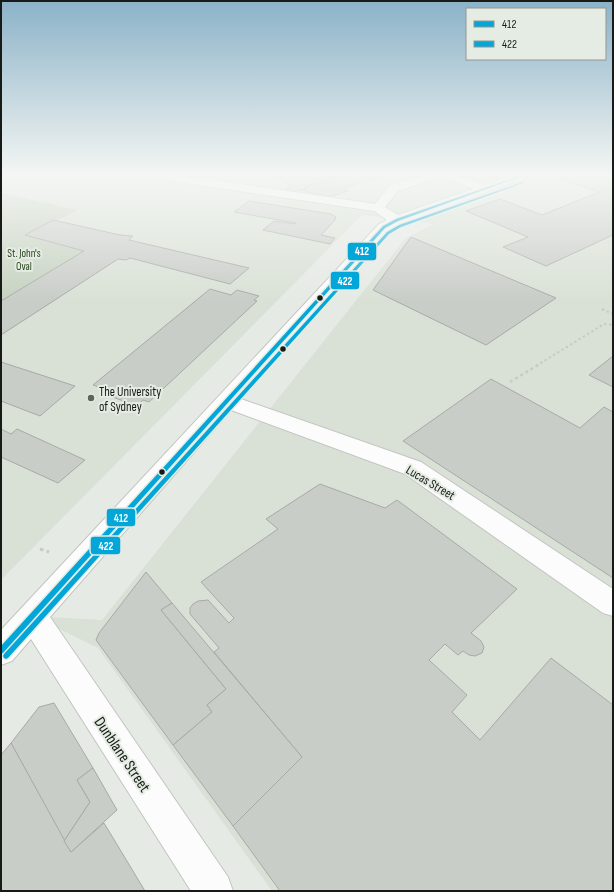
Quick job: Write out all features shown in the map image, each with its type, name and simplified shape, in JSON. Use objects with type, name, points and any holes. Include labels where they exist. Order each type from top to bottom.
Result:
[{"type":"street","points":[[393,218],[397,220]]},
{"type":"street","points":[[1,651],[384,227],[404,218]]},
{"type":"street","name":"Lucas Street","points":[[227,401],[413,468],[613,604]]},
{"type":"street","name":"Dunblane Street","points":[[33,616],[214,891]]},
{"type":"path","points":[[602,309],[613,314]]},
{"type":"path","points":[[510,382],[604,324],[613,325]]},
{"type":"shaded area","points":[[1,218],[359,218],[1,580]]},
{"type":"shaded area","points":[[383,218],[613,218],[613,891],[272,891],[98,648],[33,616],[102,620],[405,239],[433,224]]},
{"type":"green space","name":"St. John's Oval","points":[[1,218],[63,218],[58,220],[53,220],[25,235],[84,251],[1,301]]},
{"type":"building","points":[[266,218],[336,218],[321,235],[335,238],[330,244],[263,230],[274,221],[296,223]]},
{"type":"building","points":[[482,218],[613,218],[613,235],[546,266],[503,247],[528,237]]},
{"type":"building","points":[[53,220],[120,235],[133,236],[129,240],[249,268],[230,284],[130,258],[126,260],[118,259],[1,335],[1,301],[84,251],[25,235]]},
{"type":"building","points":[[411,237],[556,298],[486,345],[373,290]]},
{"type":"building","points":[[210,289],[231,295],[237,290],[259,296],[254,300],[257,301],[149,402],[143,400],[137,406],[110,396],[114,392],[93,385]]},
{"type":"building","points":[[613,356],[613,387],[589,375]]},
{"type":"building","points":[[1,362],[75,386],[40,416],[1,401]]},
{"type":"building","points":[[491,379],[580,428],[604,407],[613,412],[613,578],[403,441]]},
{"type":"building","points":[[1,429],[11,434],[17,429],[85,460],[58,483],[1,457]]},
{"type":"building","points":[[320,484],[385,508],[397,500],[517,589],[471,633],[481,641],[484,647],[482,653],[475,656],[469,655],[463,651],[458,655],[445,644],[429,660],[467,695],[452,712],[480,740],[551,658],[613,705],[613,891],[280,891],[233,826],[302,757],[214,652],[219,648],[190,614],[190,608],[198,601],[208,600],[229,623],[234,618],[201,582],[278,529],[266,519]]},
{"type":"building","points":[[146,572],[172,603],[161,610],[226,689],[207,705],[212,712],[173,745],[96,640],[99,633]]},
{"type":"building","points":[[172,603],[302,757],[233,826],[173,745],[212,712],[207,705],[226,689],[161,610]]},
{"type":"building","points":[[54,703],[93,768],[77,780],[90,802],[64,841],[11,743],[39,707]]},
{"type":"building","points":[[11,743],[71,852],[104,823],[145,891],[1,891],[1,755]]},
{"type":"building","points":[[93,768],[117,810],[71,852],[64,841],[90,802],[77,780]]},
{"type":"transit line","name":"412","points":[[1,651],[384,227],[404,218]]},
{"type":"transit line","name":"422","points":[[6,656],[388,233],[400,226],[424,218]]},
{"type":"place","name":"The University of Sydney","points":[[91,398]]}]
